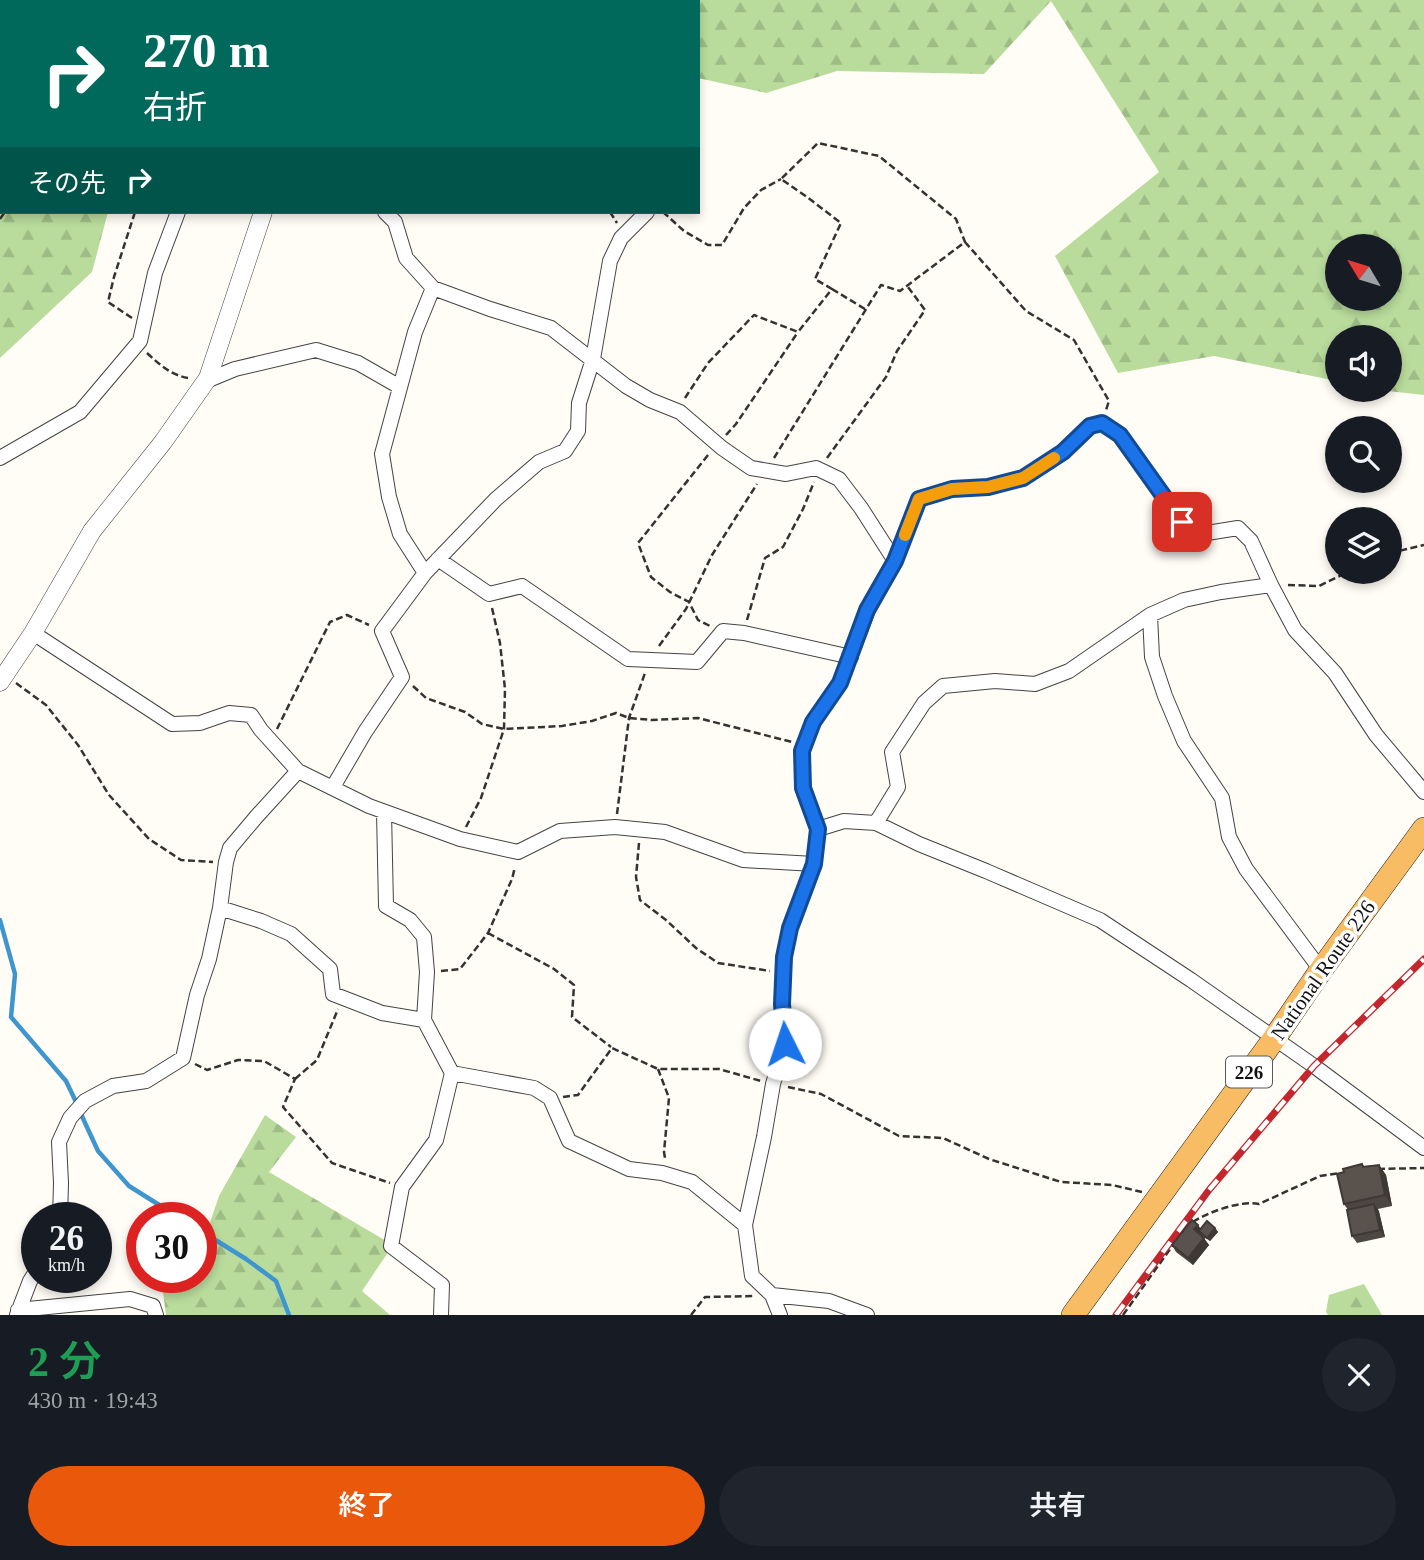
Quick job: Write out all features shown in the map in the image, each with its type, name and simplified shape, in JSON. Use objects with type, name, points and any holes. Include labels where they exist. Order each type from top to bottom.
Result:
[{"type":"highway","name":"National Route 226","points":[[1073,1315],[1424,829]]},
{"type":"street","points":[[0,458],[80,412],[140,341],[155,273],[177,214]]},
{"type":"street","points":[[1,677],[33,633],[92,531],[163,442],[208,378],[262,214]]},
{"type":"street","points":[[387,214],[395,222],[406,258],[433,288],[551,328],[626,386],[650,400],[678,411],[751,468],[786,474],[816,468],[839,479],[895,561]]},
{"type":"street","points":[[333,787],[365,732],[402,677],[382,631],[425,573],[496,499],[539,462],[565,451],[578,431],[579,403],[593,359],[610,261],[621,238],[645,214]]},
{"type":"street","points":[[425,573],[400,534],[389,497],[382,454],[415,332],[433,288]]},
{"type":"street","points":[[206,381],[235,369],[316,350],[358,363],[400,387]]},
{"type":"street","points":[[780,1315],[772,1295],[752,1276],[745,1225],[773,1084],[785,1044],[782,1004],[784,957],[790,928],[814,864],[818,829],[803,788],[802,751],[813,722],[840,683],[867,610],[895,561],[919,499],[952,489],[988,487],[1023,478],[1063,452],[1090,426],[1102,423],[1120,435],[1182,522],[1208,533],[1238,528],[1251,541],[1270,585],[1295,630],[1335,673],[1376,734],[1424,792]]},
{"type":"street","points":[[438,559],[489,594],[522,586],[628,659],[697,662],[723,631],[744,633],[851,657]]},
{"type":"street","points":[[876,823],[898,787],[892,752],[924,703],[943,686],[995,681],[1035,684],[1069,671],[1150,615],[1184,600],[1270,585]]},
{"type":"street","points":[[1150,615],[1152,657],[1165,696],[1184,741],[1222,798],[1229,838],[1246,869],[1321,970]]},
{"type":"street","points":[[33,633],[172,724],[200,723],[229,713],[251,715],[298,771],[384,812],[460,839],[518,852],[560,831],[615,827],[665,832],[743,860],[814,864]]},
{"type":"street","points":[[60,1202],[59,1142],[70,1118],[85,1101],[113,1086],[146,1081],[183,1058],[197,995],[209,959],[230,848],[298,771]]},
{"type":"street","points":[[384,812],[386,906],[410,920],[424,937],[427,972],[424,1020],[452,1073],[436,1140],[402,1188],[391,1246],[442,1285],[441,1315]]},
{"type":"street","points":[[818,829],[845,821],[876,823],[919,845],[1100,920],[1191,980],[1424,1147]]},
{"type":"street","points":[[220,908],[261,920],[292,934],[330,969],[333,994],[382,1013],[424,1020]]},
{"type":"street","points":[[452,1073],[534,1088],[550,1098],[569,1140],[629,1169],[692,1182],[745,1225]]},
{"type":"street","points":[[25,1293],[18,1312],[130,1299],[153,1306],[156,1315]]},
{"type":"street","points":[[772,1295],[829,1301],[867,1315]]},
{"type":"path","points":[[665,214],[684,231],[708,246],[722,245],[744,208],[761,190],[781,179],[818,143],[879,156],[956,219],[965,242]]},
{"type":"path","points":[[781,179],[841,223],[815,279],[866,310]]},
{"type":"path","points":[[134,214],[108,302],[143,326]]},
{"type":"path","points":[[744,633],[765,558],[783,547],[819,470],[886,377],[897,351],[925,310],[907,286]]},
{"type":"path","points":[[723,631],[698,620],[689,602],[651,577],[638,543],[736,424],[798,332],[832,289]]},
{"type":"path","points":[[678,411],[708,363],[754,315],[798,332]]},
{"type":"path","points":[[140,341],[145,352],[162,367],[177,376],[206,381]]},
{"type":"path","points":[[1402,550],[1424,545]]},
{"type":"path","points":[[1270,585],[1319,586],[1325,583]]},
{"type":"path","points":[[460,839],[481,798],[504,729],[505,689],[500,643],[489,594]]},
{"type":"path","points":[[271,741],[330,622],[347,615],[382,631]]},
{"type":"path","points":[[1,677],[46,705],[78,745],[109,795],[149,839],[181,860],[226,862]]},
{"type":"path","points":[[402,677],[426,698],[465,712],[482,724],[504,729],[562,726],[592,721],[616,713],[629,718],[652,720],[698,718],[804,745]]},
{"type":"path","points":[[640,830],[636,877],[640,900],[667,920],[696,948],[718,963],[783,974]]},
{"type":"path","points":[[427,972],[460,969],[488,933],[512,879],[518,852]]},
{"type":"path","points":[[488,933],[554,969],[574,985],[572,1017],[612,1048],[658,1069],[719,1069],[821,1094],[899,1136],[943,1138],[989,1159],[1062,1182],[1112,1185],[1158,1196]]},
{"type":"path","points":[[343,998],[317,1060],[295,1079],[283,1107],[332,1163],[402,1188]]},
{"type":"path","points":[[550,1098],[578,1095],[612,1048]]},
{"type":"path","points":[[183,1058],[207,1070],[238,1060],[264,1061],[295,1079]]},
{"type":"path","points":[[658,1069],[669,1098],[664,1152],[668,1175]]},
{"type":"path","points":[[1376,1170],[1424,1168]]},
{"type":"path","points":[[1190,1224],[1204,1214],[1250,1202],[1259,1204],[1320,1176],[1343,1173]]},
{"type":"path","points":[[1124,1315],[1175,1242]]},
{"type":"path","points":[[691,1315],[705,1297],[772,1295]]},
{"type":"green space","points":[[700,0],[1424,0],[1424,395],[1402,393],[1402,325],[1325,325],[1325,379],[1214,356],[1118,373],[1055,256],[1159,172],[1051,1],[984,74],[837,71],[766,93],[700,78]]},
{"type":"green space","points":[[0,214],[107,214],[92,272],[0,358]]},
{"type":"green space","points":[[265,1115],[296,1137],[269,1172],[393,1245],[362,1291],[390,1315],[166,1315],[163,1293],[217,1293],[219,1196]]},
{"type":"green space","points":[[1364,1284],[1382,1315],[1328,1315],[1326,1312],[1329,1295]]},
{"type":"building","points":[[1362,1164],[1363,1167],[1379,1165],[1385,1195],[1344,1204],[1337,1174],[1344,1172],[1343,1169]]},
{"type":"building","points":[[1374,1204],[1380,1230],[1352,1236],[1347,1210]]},
{"type":"building","points":[[1192,1220],[1198,1225],[1194,1229],[1204,1238],[1188,1258],[1172,1245]]},
{"type":"building","points":[[1207,1221],[1215,1228],[1207,1238],[1199,1231]]},
{"type":"waterway","points":[[0,920],[15,974],[11,1017],[66,1081],[77,1104]]},
{"type":"waterway","points":[[80,1112],[98,1151],[129,1186],[154,1202]]},
{"type":"waterway","points":[[217,1241],[276,1281],[289,1315]]},
{"type":"railway","points":[[1116,1315],[1209,1190],[1314,1066],[1424,959]]},
{"type":"slow traffic","points":[[905,535],[919,499],[952,489],[988,487],[1023,478],[1054,458]]},
{"type":"route","points":[[785,1044],[782,1004],[784,957],[790,928],[814,864],[818,829],[803,788],[802,751],[813,722],[840,683],[867,610],[895,561],[919,499],[952,489],[988,487],[1023,478],[1063,452],[1090,426],[1102,423],[1120,435],[1182,522]]}]
